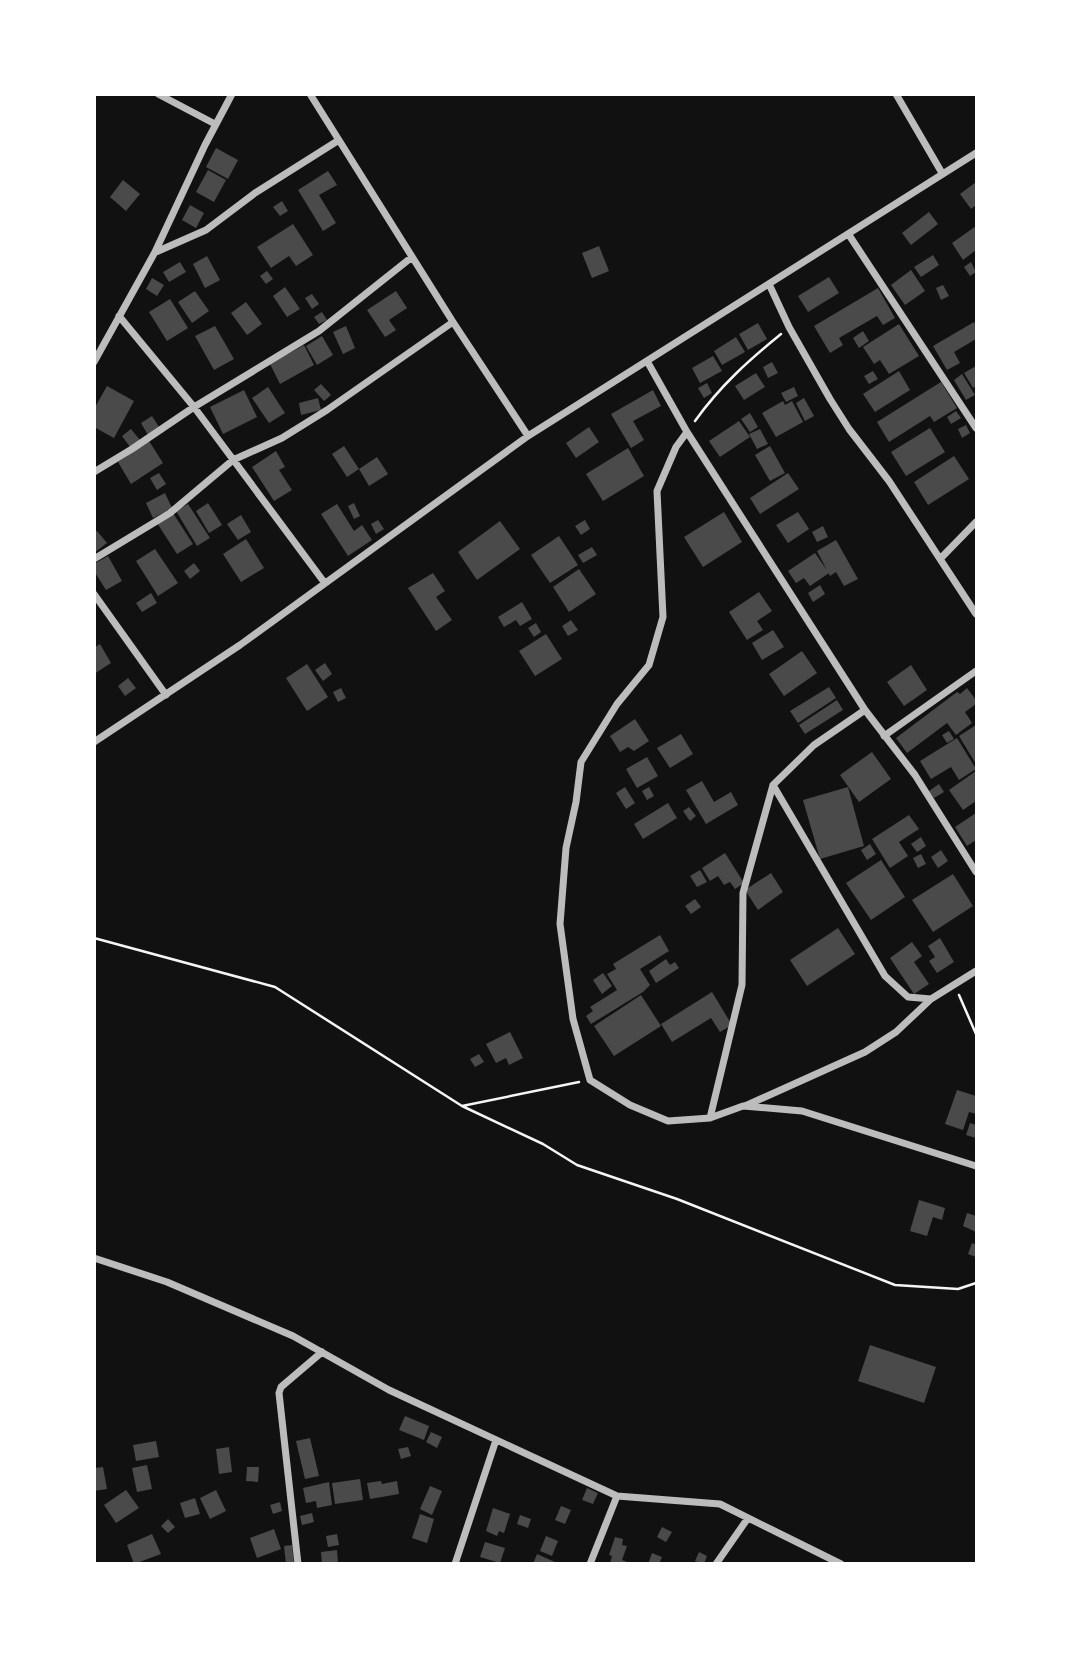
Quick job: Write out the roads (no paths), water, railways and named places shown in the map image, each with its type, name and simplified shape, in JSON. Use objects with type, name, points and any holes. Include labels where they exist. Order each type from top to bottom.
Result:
[{"type":"street","points":[[158,94],[215,124]]},
{"type":"street","points":[[94,362],[155,252],[215,124],[232,94]]},
{"type":"street","points":[[310,94],[528,436]]},
{"type":"street","points":[[896,94],[942,173]]},
{"type":"street","points":[[155,252],[206,230],[255,193],[339,140]]},
{"type":"street","points":[[94,742],[166,695],[395,534],[528,436],[976,153]]},
{"type":"street","points":[[849,234],[976,428]]},
{"type":"street","points":[[94,472],[319,331],[412,257]]},
{"type":"street","points":[[769,284],[789,327],[849,429],[889,481],[976,614]]},
{"type":"street","points":[[119,316],[194,407],[324,582]]},
{"type":"street","points":[[94,559],[170,513],[233,460],[282,438],[327,410],[453,322]]},
{"type":"street","points":[[648,361],[687,432],[865,710],[915,775],[976,872]]},
{"type":"street","points":[[687,432],[676,447],[657,491],[663,617],[649,666],[617,704],[581,762],[566,848],[560,924],[573,1019],[590,1080],[630,1105],[668,1121],[710,1118],[743,1107],[865,1052],[896,1032],[931,999],[976,971]]},
{"type":"street","points":[[941,558],[976,523]]},
{"type":"street","points":[[94,594],[166,695]]},
{"type":"street","points":[[884,736],[976,671]]},
{"type":"street","points":[[710,1118],[743,985],[743,893],[773,785],[814,745],[865,710]]},
{"type":"street","points":[[773,785],[885,976],[908,997],[931,999]]},
{"type":"street","points":[[743,1107],[802,1111],[976,1166]]},
{"type":"street","points":[[94,1258],[167,1282],[293,1336],[389,1390],[617,1496],[720,1504],[841,1563]]},
{"type":"street","points":[[298,1563],[278,1400],[281,1387],[322,1352]]},
{"type":"street","points":[[456,1563],[496,1440]]},
{"type":"street","points":[[590,1563],[617,1496]]},
{"type":"street","points":[[716,1563],[748,1518]]}]
